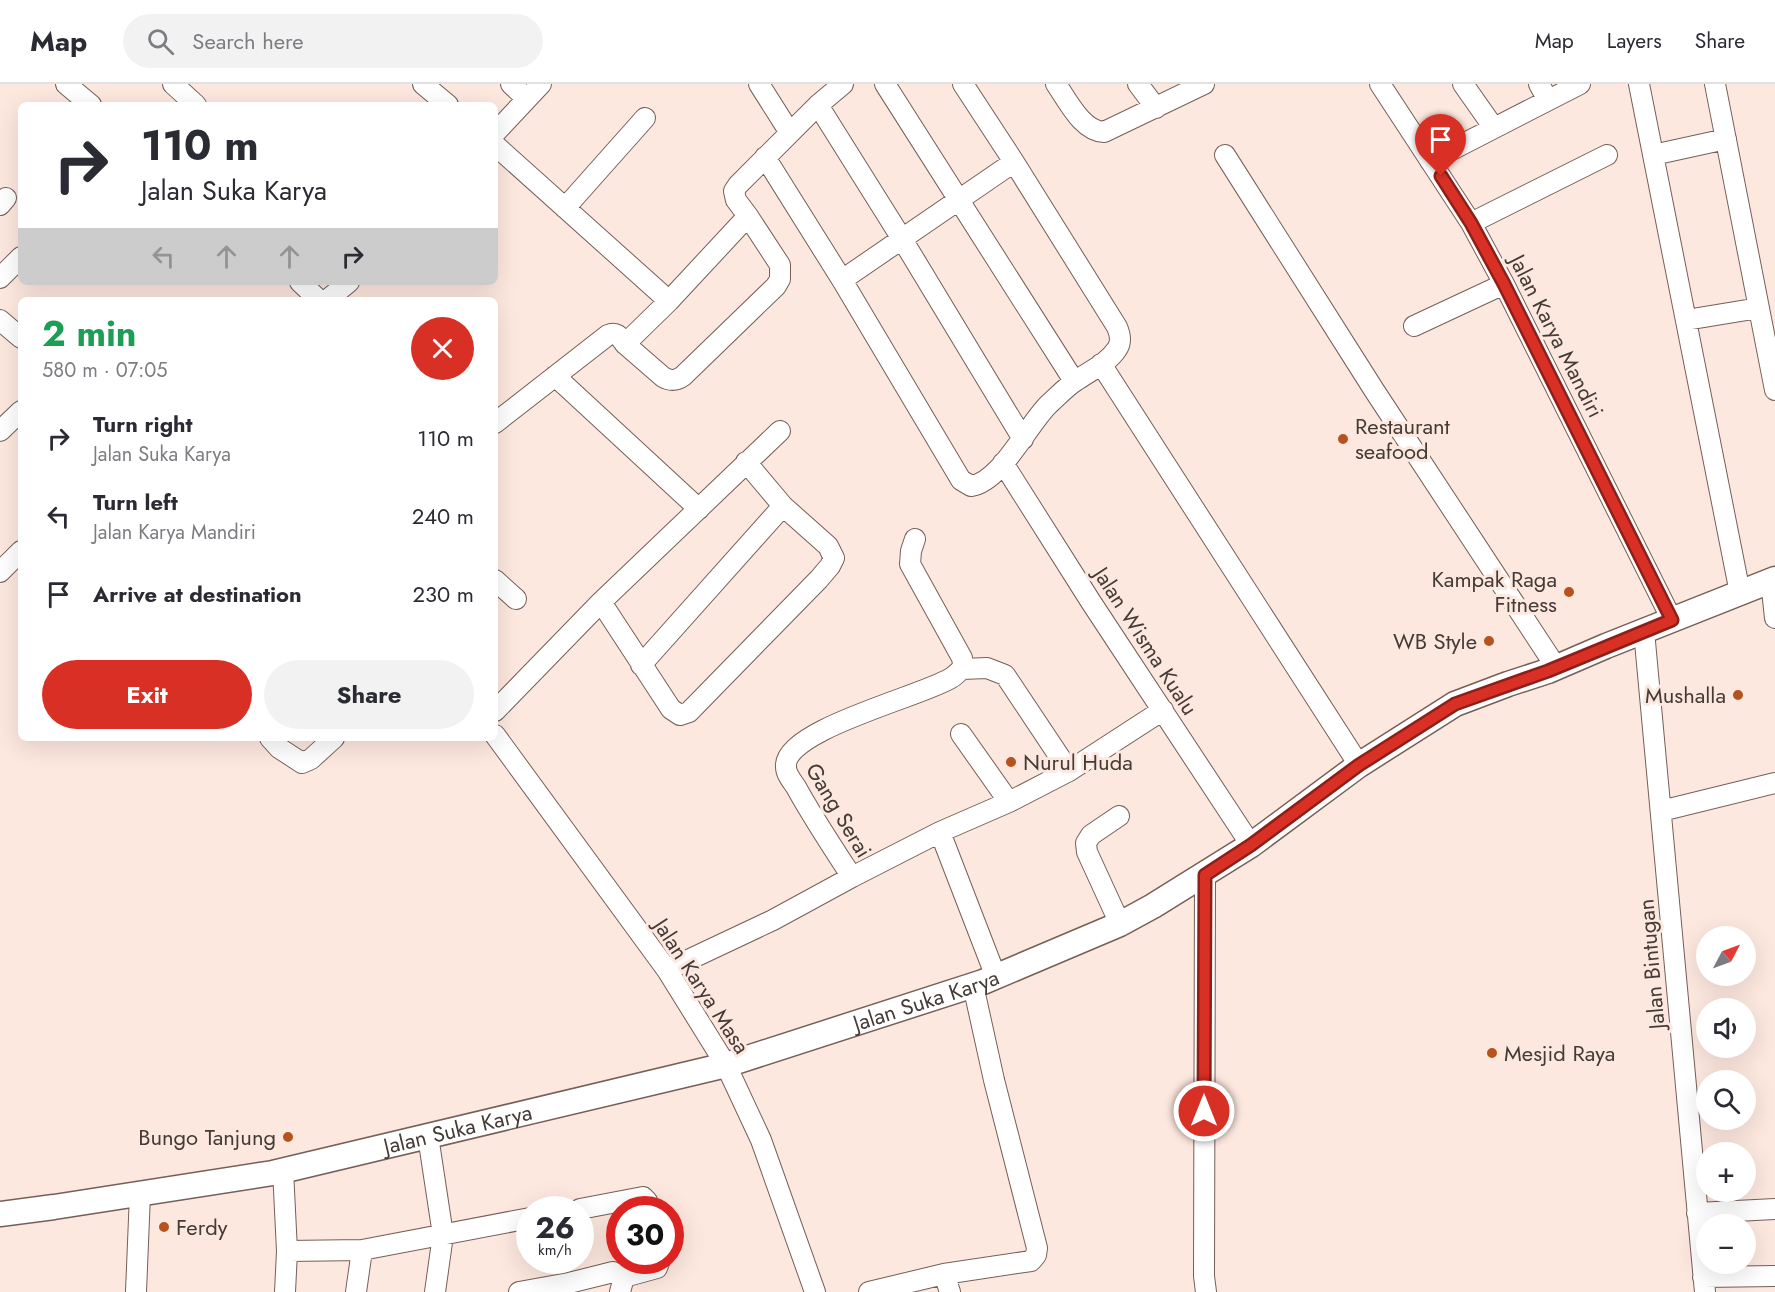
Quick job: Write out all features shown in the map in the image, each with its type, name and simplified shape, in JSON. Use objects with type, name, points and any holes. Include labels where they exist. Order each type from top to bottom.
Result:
[{"type":"main road","name":"Jalan Suka Karya","points":[[0,1214],[283,1170],[428,1136],[726,1065],[996,977],[1120,924],[1153,906],[1251,845],[1359,765],[1455,704],[1556,667],[1773,580]]},
{"type":"street","points":[[66,84],[87,102]]},
{"type":"street","points":[[173,84],[193,102]]},
{"type":"street","points":[[423,84],[444,102]]},
{"type":"street","points":[[511,84],[527,99]]},
{"type":"street","points":[[498,130],[542,84]]},
{"type":"street","points":[[759,84],[790,133]]},
{"type":"street","points":[[498,421],[612,333],[617,334],[625,344],[663,377],[678,380],[776,286],[780,279],[780,265],[736,200],[734,191],[765,157],[843,84]]},
{"type":"street","points":[[885,84],[1074,381]]},
{"type":"street","points":[[765,157],[842,280],[961,480],[971,486],[981,484],[1003,463],[1047,406],[1074,381],[1101,364],[1118,349],[1120,342],[1119,332],[963,84]]},
{"type":"street","points":[[1056,84],[1083,123],[1098,132],[1104,132],[1204,84]]},
{"type":"street","points":[[1138,84],[1155,108]]},
{"type":"street","name":"Jalan Karya Mandiri","points":[[1380,84],[1471,223],[1504,284],[1672,620]]},
{"type":"street","points":[[1463,84],[1494,128]]},
{"type":"street","points":[[1639,84],[1740,593]]},
{"type":"street","points":[[1715,84],[1775,390]]},
{"type":"street","points":[[1431,161],[1494,128],[1558,89]]},
{"type":"street","points":[[818,105],[1023,439]]},
{"type":"street","points":[[565,208],[645,118]]},
{"type":"street","points":[[1653,155],[1726,139]]},
{"type":"street","points":[[498,148],[669,302]]},
{"type":"street","points":[[1225,155],[1374,390],[1556,667]]},
{"type":"street","points":[[1471,223],[1607,155]]},
{"type":"street","points":[[842,280],[1014,162]]},
{"type":"street","points":[[625,344],[669,302],[748,216]]},
{"type":"street","points":[[0,278],[18,260]]},
{"type":"street","points":[[1414,326],[1504,284]]},
{"type":"street","points":[[303,285],[316,297]]},
{"type":"street","points":[[331,297],[345,285]]},
{"type":"street","points":[[1686,320],[1759,308]]},
{"type":"street","points":[[0,320],[18,335]]},
{"type":"street","points":[[1101,364],[1359,765]]},
{"type":"street","points":[[555,376],[699,509]]},
{"type":"street","points":[[0,431],[18,414]]},
{"type":"street","points":[[498,708],[601,602],[780,431]]},
{"type":"street","points":[[601,602],[671,709],[681,716],[689,712],[833,561],[831,550],[783,506],[746,462]]},
{"type":"street","name":"Jalan Wisma Kualu","points":[[1003,463],[1091,602],[1251,845]]},
{"type":"street","points":[[641,665],[783,506]]},
{"type":"street","points":[[915,538],[910,564],[962,658],[962,669],[987,668],[1005,675],[1070,771]]},
{"type":"street","points":[[0,572],[18,554]]},
{"type":"street","points":[[1773,580],[1775,618]]},
{"type":"street","points":[[498,583],[516,599]]},
{"type":"street","name":"Jalan Bintugan","points":[[1644,632],[1704,1285]]},
{"type":"street","name":"Gang Serai","points":[[667,970],[773,920],[852,877],[791,780],[785,766],[786,758],[811,736],[837,723],[932,687],[950,679],[962,669]]},
{"type":"street","points":[[852,877],[940,832],[1009,802],[1070,771],[1163,710]]},
{"type":"street","points":[[961,734],[1009,802]]},
{"type":"street","name":"Jalan Karya Masa","points":[[498,739],[667,970],[726,1065],[761,1140],[815,1292]]},
{"type":"street","points":[[273,741],[279,748],[302,763],[311,759],[331,741]]},
{"type":"street","points":[[1661,811],[1775,783]]},
{"type":"street","points":[[1119,816],[1091,835],[1086,843],[1087,852],[1120,924]]},
{"type":"street","points":[[940,832],[996,977]]},
{"type":"street","points":[[1205,875],[1205,1284]]},
{"type":"street","points":[[869,1292],[947,1283],[1031,1260],[1037,1253],[973,985]]},
{"type":"street","points":[[428,1136],[442,1235],[435,1292]]},
{"type":"street","points":[[283,1170],[287,1251],[285,1292]]},
{"type":"street","points":[[136,1292],[140,1194]]},
{"type":"street","points":[[1697,1213],[1775,1209]]},
{"type":"street","points":[[287,1251],[362,1250],[516,1221]]},
{"type":"street","points":[[356,1292],[362,1250]]},
{"type":"street","points":[[519,1292],[568,1287],[613,1272],[622,1285],[645,1274]]},
{"type":"street","points":[[1704,1285],[1775,1276]]},
{"type":"place","name":"Restaurant seafood","points":[[1343,439]]},
{"type":"place","name":"Kampak Raga Fitness","points":[[1569,592]]},
{"type":"place","name":"WB Style","points":[[1489,641]]},
{"type":"place","name":"Mushalla","points":[[1738,695]]},
{"type":"place","name":"Nurul Huda","points":[[1011,762]]},
{"type":"place","name":"Mesjid Raya","points":[[1492,1053]]},
{"type":"place","name":"Bungo Tanjung","points":[[288,1137]]},
{"type":"place","name":"Ferdy","points":[[164,1227]]},
{"type":"route","points":[[1204,1111],[1205,875],[1251,845],[1359,765],[1455,704],[1548,671],[1672,620],[1504,284],[1471,223],[1441,176]]}]
